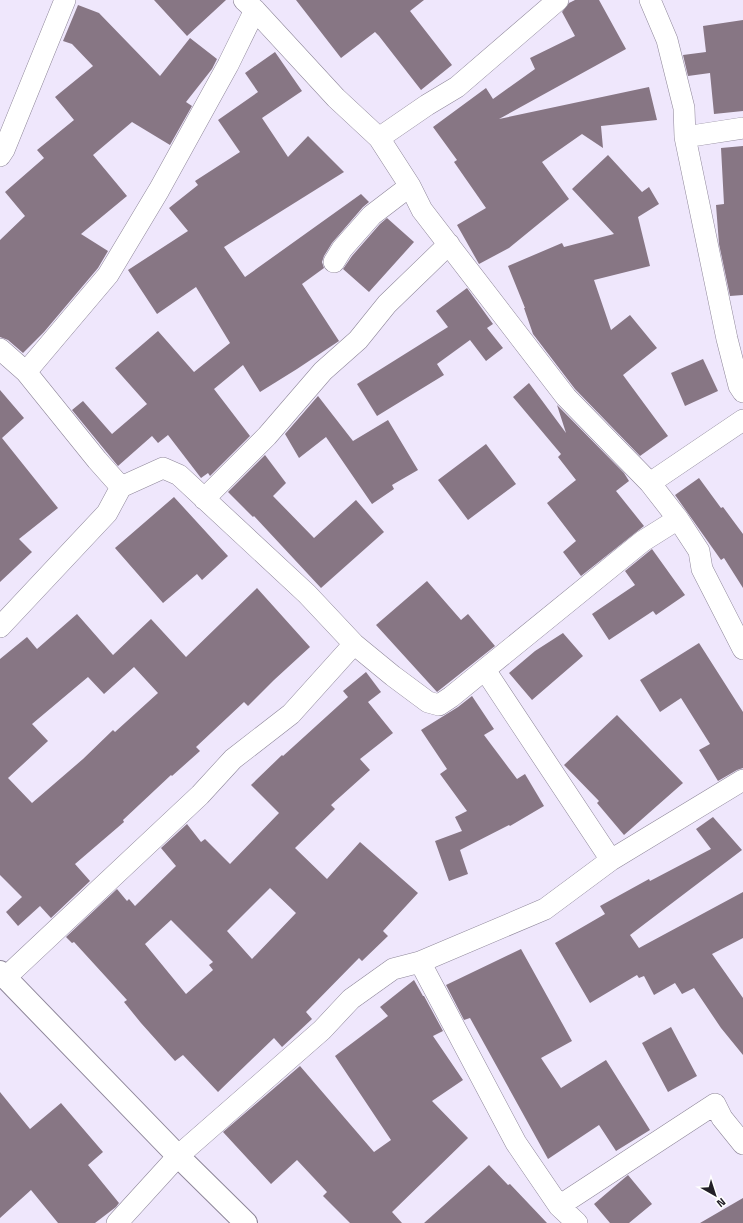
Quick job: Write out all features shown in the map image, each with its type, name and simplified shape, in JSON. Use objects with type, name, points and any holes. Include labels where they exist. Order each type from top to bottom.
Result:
[{"type":"main road","points":[[3,975],[178,1156],[246,1223]]},
{"type":"street","points":[[0,156],[4,150],[65,0]]},
{"type":"street","points":[[379,138],[427,105],[457,87],[558,0]]},
{"type":"street","points":[[650,0],[667,40],[684,108],[685,137],[727,339],[739,386],[743,392]]},
{"type":"street","points":[[26,372],[108,275],[170,170],[228,65],[250,5],[336,98],[379,138],[410,186],[422,210],[566,397],[650,483],[678,519],[699,551],[702,569],[743,649]]},
{"type":"street","points":[[685,137],[743,128]]},
{"type":"street","points":[[334,262],[342,250],[372,215],[410,186]]},
{"type":"street","points":[[204,499],[267,436],[323,371],[358,340],[386,304],[449,244]]},
{"type":"street","points":[[0,349],[26,372],[97,460],[121,487]]},
{"type":"street","points":[[650,483],[743,420]]},
{"type":"street","points":[[0,627],[107,513],[121,487],[163,468],[179,475],[307,594],[354,644],[428,702],[439,705],[485,670],[643,541],[678,519]]},
{"type":"street","points":[[3,975],[194,800],[233,759],[291,714],[354,644]]},
{"type":"street","points":[[485,670],[611,860]]},
{"type":"street","points":[[117,1223],[178,1156],[322,1030],[351,999],[393,969],[420,962],[545,909],[611,860],[743,780]]},
{"type":"street","points":[[420,962],[516,1143],[559,1206],[576,1223]]},
{"type":"street","points":[[559,1206],[715,1104],[722,1118],[743,1144]]},
{"type":"building","points":[[154,0],[226,0],[187,36]]},
{"type":"building","points":[[296,0],[424,0],[410,11],[452,65],[421,90],[375,32],[341,58]]},
{"type":"building","points":[[575,0],[599,0],[626,49],[499,119],[649,87],[657,120],[601,126],[603,148],[582,134],[542,162],[569,199],[509,248],[479,264],[457,225],[486,208],[454,162],[457,160],[433,127],[486,88],[493,99],[535,69],[530,58],[575,36],[562,12],[569,3]]},
{"type":"building","points":[[78,5],[99,13],[160,76],[190,38],[217,59],[212,69],[186,102],[192,106],[170,145],[132,122],[93,155],[127,196],[81,234],[108,251],[98,268],[44,332],[23,353],[8,340],[0,337],[0,240],[25,216],[5,192],[44,158],[37,150],[74,120],[55,97],[93,66],[72,44],[63,41]]},
{"type":"building","points":[[743,20],[743,111],[714,114],[710,73],[688,76],[683,55],[706,52],[703,26]]},
{"type":"building","points":[[275,52],[302,91],[262,118],[288,157],[308,136],[344,172],[224,247],[245,277],[361,194],[369,202],[332,243],[322,262],[324,268],[302,284],[339,341],[260,392],[243,365],[214,389],[250,436],[210,476],[208,473],[201,478],[168,435],[158,443],[152,436],[118,466],[72,410],[83,401],[112,434],[147,404],[115,368],[158,331],[194,372],[230,343],[196,287],[157,314],[128,270],[188,231],[169,208],[198,185],[195,181],[240,152],[218,120],[258,92],[245,73]]},
{"type":"building","points":[[743,146],[743,295],[730,296],[719,244],[716,205],[724,204],[721,148]]},
{"type":"building","points":[[608,155],[642,192],[649,187],[659,204],[638,217],[650,266],[594,280],[611,330],[630,315],[657,348],[623,375],[668,436],[640,456],[575,389],[533,334],[525,308],[508,266],[562,243],[564,247],[614,234],[572,189]]},
{"type":"building","points":[[387,218],[414,242],[369,292],[343,269],[352,256]]},
{"type":"building","points":[[467,288],[493,324],[487,328],[503,348],[486,361],[470,340],[437,364],[444,375],[377,416],[357,384],[448,327],[436,311]]},
{"type":"building","points":[[703,359],[718,391],[685,406],[671,373]]},
{"type":"building","points":[[529,383],[566,433],[557,405],[624,473],[629,481],[616,491],[644,526],[581,576],[563,552],[576,541],[547,503],[576,480],[558,457],[561,454],[513,397]]},
{"type":"building","points":[[0,390],[24,418],[2,438],[58,508],[19,539],[32,552],[0,582]]},
{"type":"building","points":[[318,396],[353,441],[388,420],[418,470],[392,485],[394,489],[372,504],[326,437],[299,458],[285,434]]},
{"type":"building","points":[[486,444],[516,484],[468,520],[438,480]]},
{"type":"building","points":[[265,455],[286,483],[273,496],[314,538],[356,500],[384,532],[321,588],[254,516],[253,517],[228,492]]},
{"type":"building","points":[[699,478],[721,508],[723,507],[743,534],[743,588],[724,558],[721,560],[675,495]]},
{"type":"building","points":[[174,497],[228,556],[202,580],[197,574],[163,603],[115,548]]},
{"type":"building","points":[[652,549],[685,595],[656,615],[653,611],[609,640],[592,614],[635,585],[625,571]]},
{"type":"building","points":[[427,581],[461,620],[468,614],[495,646],[437,692],[376,625]]},
{"type":"building","points":[[257,588],[310,647],[248,706],[244,702],[196,747],[200,751],[172,776],[171,775],[123,820],[124,822],[75,864],[90,881],[51,918],[40,906],[18,926],[6,912],[22,897],[0,875],[0,659],[27,637],[37,649],[77,614],[113,655],[151,619],[186,657]],"holes":[[[134,667],[158,693],[115,732],[113,730],[83,759],[32,803],[8,778],[48,741],[32,724],[88,677],[104,694]]]},
{"type":"building","points":[[563,633],[583,656],[532,700],[509,673],[535,651]]},
{"type":"building","points":[[699,643],[743,712],[743,768],[718,781],[699,750],[710,744],[681,698],[660,712],[640,680]]},
{"type":"building","points":[[366,672],[381,692],[368,702],[393,733],[360,759],[370,770],[331,805],[335,809],[295,848],[327,879],[360,842],[418,893],[383,931],[388,936],[362,961],[359,958],[306,1012],[312,1019],[282,1047],[274,1038],[218,1092],[183,1055],[175,1061],[124,1002],[127,1000],[74,942],[72,943],[66,937],[117,889],[127,901],[129,899],[135,906],[176,866],[161,848],[187,824],[201,842],[205,839],[230,864],[279,813],[251,785],[282,755],[283,756],[348,697],[343,691]],"holes":[[[270,888],[296,913],[252,959],[227,931]],[[171,920],[213,962],[209,965],[213,970],[186,994],[145,944]]]},
{"type":"building","points":[[472,696],[494,729],[484,735],[517,779],[525,774],[544,806],[510,826],[509,825],[460,850],[468,874],[449,881],[435,841],[462,831],[455,817],[467,811],[440,774],[447,769],[421,730],[458,707]]},
{"type":"building","points":[[617,715],[683,783],[624,835],[597,803],[599,801],[564,765]]},
{"type":"building","points":[[713,817],[742,850],[630,935],[639,948],[743,892],[743,938],[712,954],[743,998],[743,1055],[721,1028],[694,988],[682,994],[675,983],[654,995],[644,976],[639,978],[637,975],[590,1003],[555,943],[605,914],[600,906],[649,879],[650,881],[711,849],[696,829]]},
{"type":"building","points":[[521,949],[572,1041],[541,1058],[561,1088],[606,1060],[650,1130],[616,1151],[599,1125],[548,1159],[470,1018],[464,1020],[446,985]]},
{"type":"building","points":[[414,980],[443,1031],[433,1036],[463,1080],[432,1101],[468,1138],[392,1212],[402,1223],[350,1223],[323,1196],[327,1192],[297,1160],[271,1184],[223,1132],[300,1066],[374,1152],[391,1140],[335,1056],[388,1016],[380,1007]]},
{"type":"building","points":[[671,1027],[697,1076],[668,1092],[642,1043]]},
{"type":"building","points":[[0,1092],[30,1129],[61,1103],[103,1152],[88,1165],[119,1203],[116,1207],[95,1223],[58,1223],[31,1190],[0,1218]]},
{"type":"building","points":[[489,1165],[508,1185],[510,1184],[547,1223],[424,1223]]},
{"type":"building","points":[[628,1175],[652,1204],[629,1223],[610,1223],[594,1204]]},
{"type":"building","points":[[743,1198],[743,1223],[700,1223]]}]
